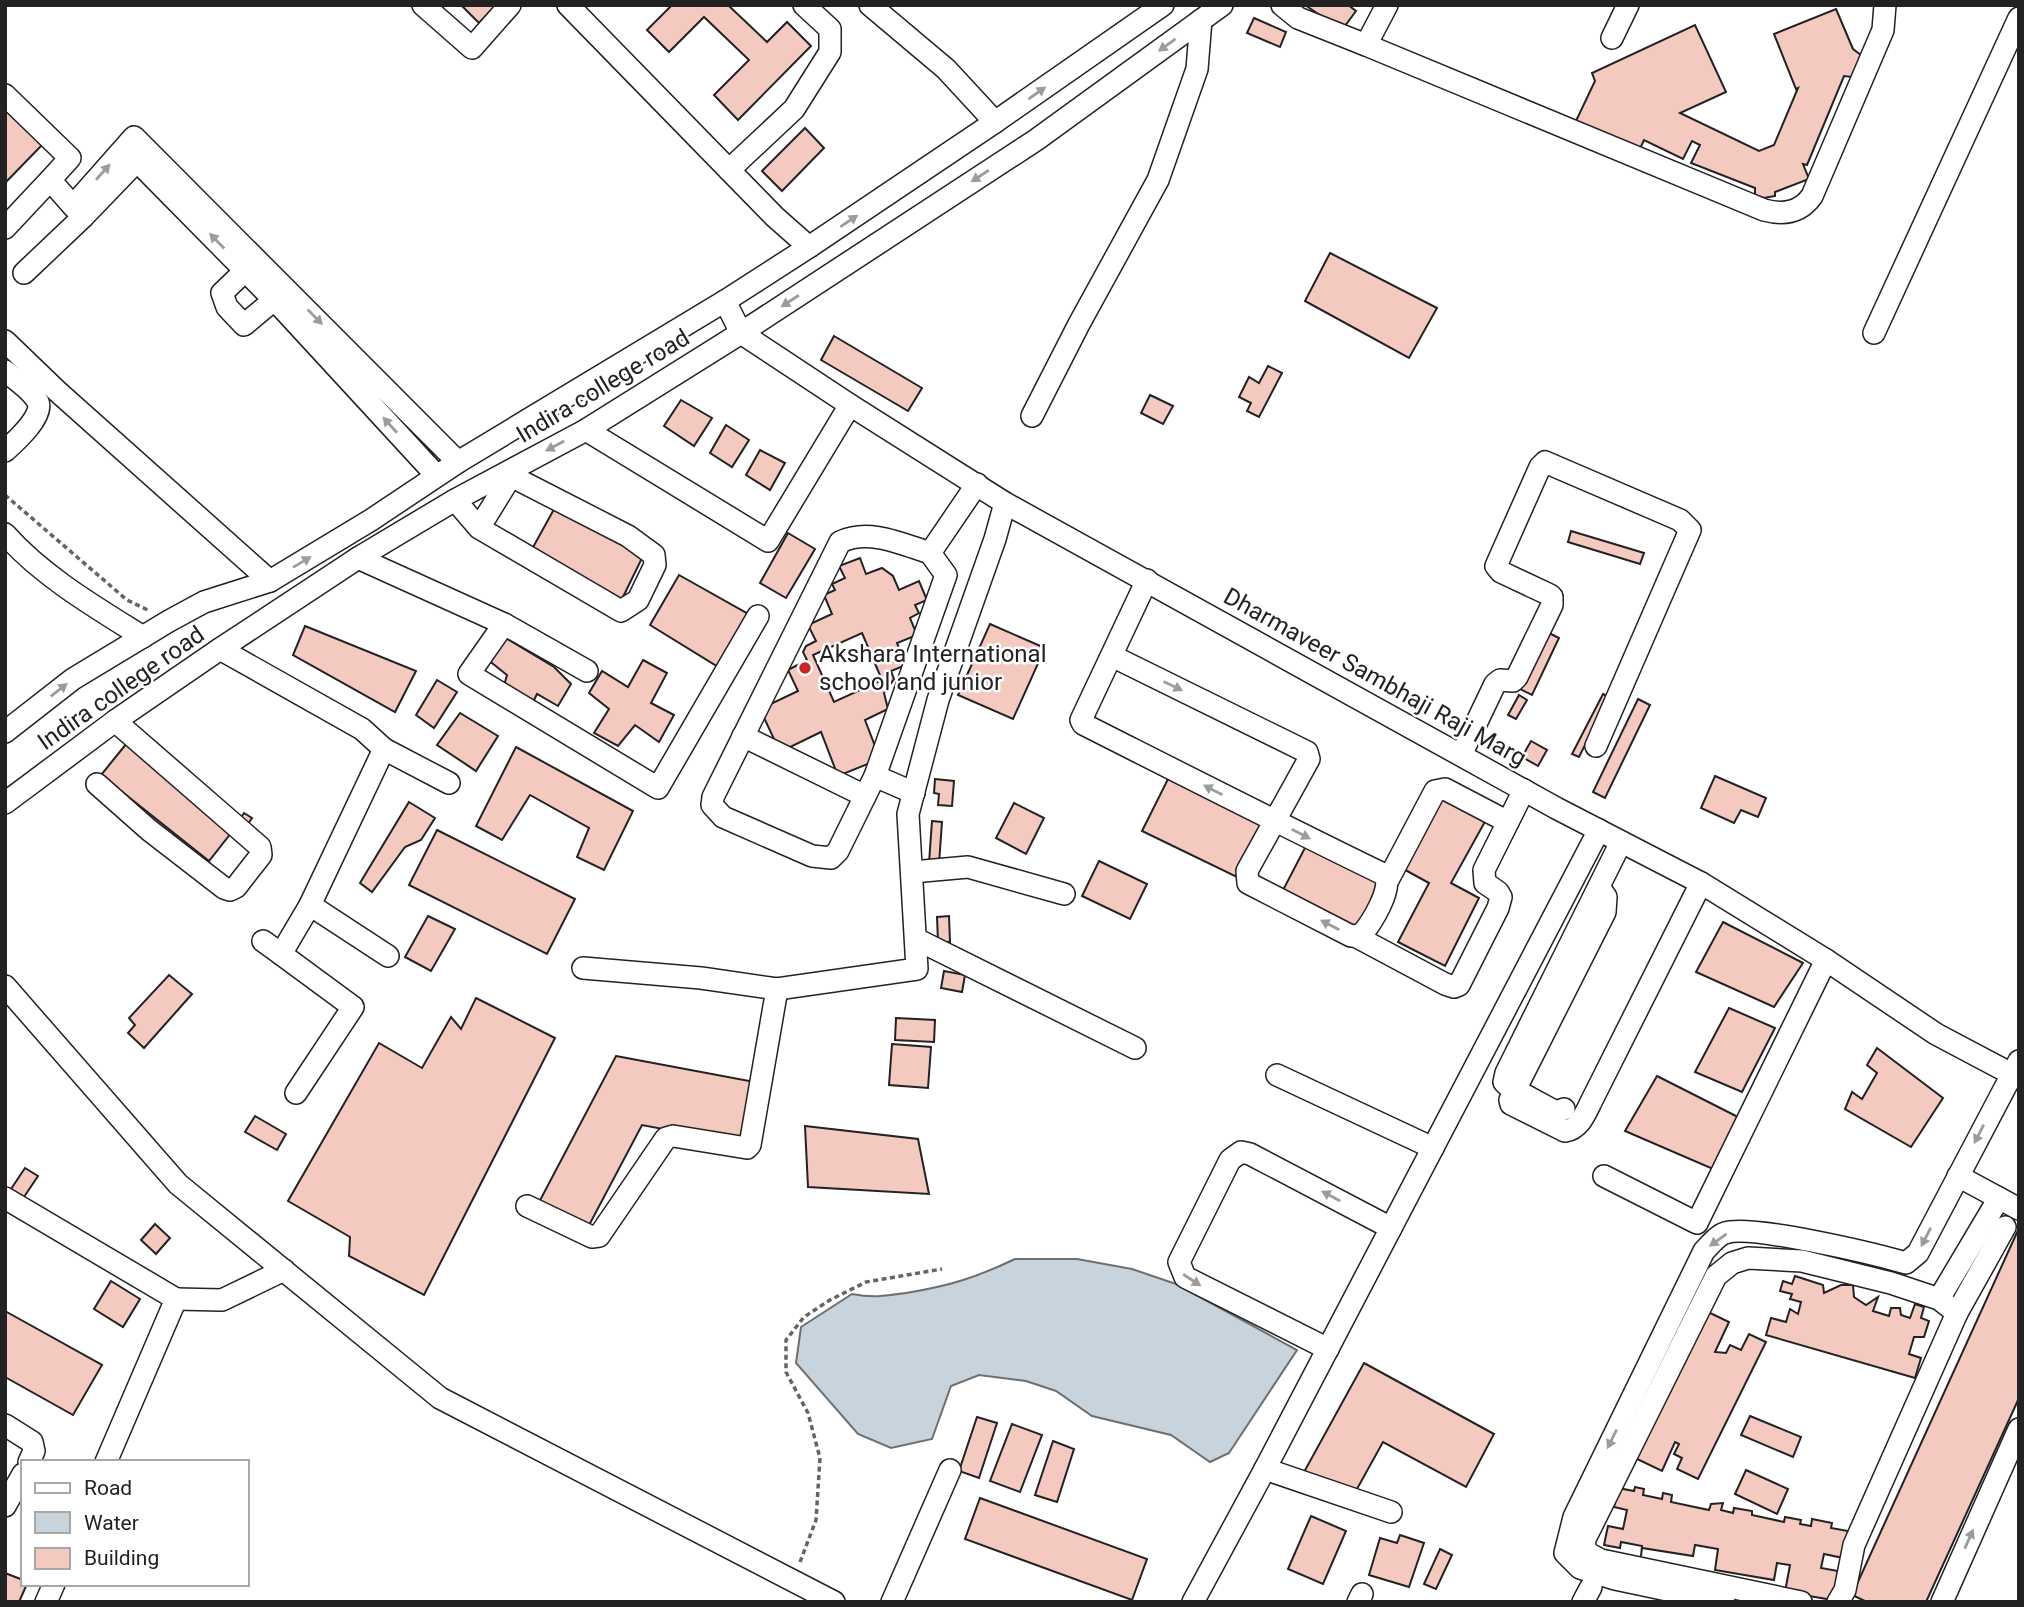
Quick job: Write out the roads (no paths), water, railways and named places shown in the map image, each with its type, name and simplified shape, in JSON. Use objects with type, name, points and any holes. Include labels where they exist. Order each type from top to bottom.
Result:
[{"type":"street","points":[[424,5],[472,48],[510,5]]},
{"type":"street","points":[[568,5],[729,170],[809,247]]},
{"type":"street","points":[[729,170],[794,110],[830,52],[830,29],[804,5]]},
{"type":"street","points":[[870,5],[946,69],[995,122]]},
{"type":"street","name":"Indira college road","points":[[5,732],[73,679],[169,621],[204,602],[270,581],[371,520],[436,475],[725,301],[995,122],[1163,5]]},
{"type":"street","name":"Indira college road","points":[[5,803],[115,720],[358,558],[455,500],[586,430],[741,333],[1036,140],[1222,5]]},
{"type":"street","points":[[1282,5],[1298,18],[1718,192],[1764,210],[1785,212],[1793,212],[1806,205],[1812,196],[1883,30],[1885,5]]},
{"type":"street","points":[[1366,45],[1387,5]]},
{"type":"street","points":[[1612,38],[1628,5]]},
{"type":"street","points":[[1874,332],[2019,19]]},
{"type":"street","points":[[1032,416],[1158,180],[1197,69],[1201,20]]},
{"type":"street","points":[[5,96],[70,158],[5,228]]},
{"type":"street","points":[[24,273],[78,211],[134,137],[285,302],[436,475]]},
{"type":"street","points":[[78,211],[137,161],[246,270],[285,302],[458,462]]},
{"type":"street","points":[[50,180],[78,211]]},
{"type":"street","points":[[246,270],[222,293],[227,307],[244,325],[285,302]]},
{"type":"street","name":"Dharmaveer Sambhaji Raji Marg","points":[[725,301],[741,333],[1005,503],[1524,790],[1701,883],[1826,960],[1936,1034],[2016,1071]]},
{"type":"street","points":[[5,341],[57,391],[270,581]]},
{"type":"street","points":[[5,371],[37,400],[39,408],[37,416],[5,451]]},
{"type":"street","points":[[39,408],[57,391]]},
{"type":"street","points":[[586,430],[768,541],[850,405]]},
{"type":"street","points":[[1461,755],[1495,684],[1500,680],[1513,681],[1517,677],[1552,605],[1550,595],[1501,572],[1496,566],[1540,467],[1545,462],[1680,520],[1690,530],[1597,746]]},
{"type":"street","points":[[455,500],[478,528],[621,611],[638,600],[655,565],[654,555],[628,536],[511,476],[478,528]]},
{"type":"street","points":[[930,553],[977,484]]},
{"type":"street","points":[[583,968],[701,978],[777,989],[917,970],[908,814],[938,700],[995,539],[1005,503]]},
{"type":"street","points":[[869,536],[930,553],[946,575],[875,776],[838,851],[831,858],[811,856],[723,817],[712,805],[713,797],[743,736],[840,542],[851,537],[869,536]]},
{"type":"street","points":[[7,538],[40,567],[102,612],[143,637]]},
{"type":"street","points":[[358,558],[504,624],[587,671]]},
{"type":"street","points":[[1147,580],[1084,713],[1081,720],[1083,724],[1385,875],[1389,885],[1365,931],[1357,937]]},
{"type":"street","points":[[504,624],[469,674],[658,788],[758,616]]},
{"type":"street","points":[[220,649],[362,729],[384,749],[449,783]]},
{"type":"street","points":[[1112,656],[1307,752],[1309,759],[1247,871],[1248,883],[1454,987],[1459,985],[1498,908],[1501,897],[1485,883],[1484,870],[1524,790]]},
{"type":"street","points":[[97,784],[149,830],[224,888],[230,890],[236,887],[261,855],[260,847],[115,720]]},
{"type":"street","points":[[743,736],[865,796]]},
{"type":"street","points":[[281,954],[310,905],[384,749]]},
{"type":"street","points":[[875,776],[914,793]]},
{"type":"street","points":[[1388,880],[1438,789],[1445,789],[1508,822]]},
{"type":"street","points":[[1193,1602],[1600,830]]},
{"type":"street","points":[[1621,842],[1599,887],[1606,897],[1605,912],[1510,1100],[1511,1104],[1565,1131],[1576,1127],[1701,883]]},
{"type":"street","points":[[912,872],[968,867],[1064,894]]},
{"type":"street","points":[[310,905],[388,956]]},
{"type":"street","points":[[916,939],[1135,1048]]},
{"type":"street","points":[[263,941],[353,1007],[296,1093]]},
{"type":"street","points":[[1604,1176],[1697,1223],[1826,960]]},
{"type":"street","points":[[5,986],[178,1184],[440,1398],[834,1602]]},
{"type":"street","points":[[527,1206],[592,1237],[599,1236],[666,1138],[673,1136],[747,1148],[750,1145],[777,989]]},
{"type":"street","points":[[1724,1602],[1615,1579],[1580,1568],[1565,1553],[1574,1517],[1704,1251],[1723,1233],[1747,1231],[1877,1255],[1906,1263],[1918,1252],[2016,1071]]},
{"type":"street","points":[[1277,1075],[1433,1148]]},
{"type":"street","points":[[1515,1090],[1556,1112],[1564,1109]]},
{"type":"street","points":[[1328,1349],[1185,1278],[1179,1262],[1230,1160],[1241,1152],[1250,1154],[1391,1228]]},
{"type":"street","points":[[1958,1176],[2019,1209]]},
{"type":"street","points":[[5,1198],[176,1299],[222,1300],[284,1270]]},
{"type":"street","points":[[1939,1299],[1999,1198]]},
{"type":"street","points":[[1838,1602],[1845,1590],[1854,1545],[1957,1313],[2005,1227]]},
{"type":"street","points":[[1801,1602],[1601,1560],[1586,1552],[1584,1541],[1716,1276],[1731,1263],[1748,1258],[1802,1261],[1891,1283],[1939,1299],[1957,1313]]},
{"type":"street","points":[[107,1460],[176,1299]]},
{"type":"street","points":[[5,1425],[32,1442],[34,1451],[30,1460]]},
{"type":"street","points":[[1942,1602],[2019,1429]]},
{"type":"street","points":[[1265,1469],[1391,1513]]},
{"type":"street","points":[[892,1602],[950,1470]]},
{"type":"street","points":[[5,1506],[21,1478]]},
{"type":"street","points":[[46,1602],[53,1586]]},
{"type":"water","points":[[1015,1259],[1077,1259],[1132,1269],[1176,1284],[1297,1350],[1229,1453],[1210,1462],[1171,1435],[1092,1416],[1056,1391],[1026,1381],[979,1375],[951,1386],[932,1439],[891,1448],[858,1434],[796,1363],[801,1327],[852,1294],[885,1296],[936,1287],[974,1276]]},
{"type":"place","name":"Akshara International school and junior","points":[[805,668]]}]
